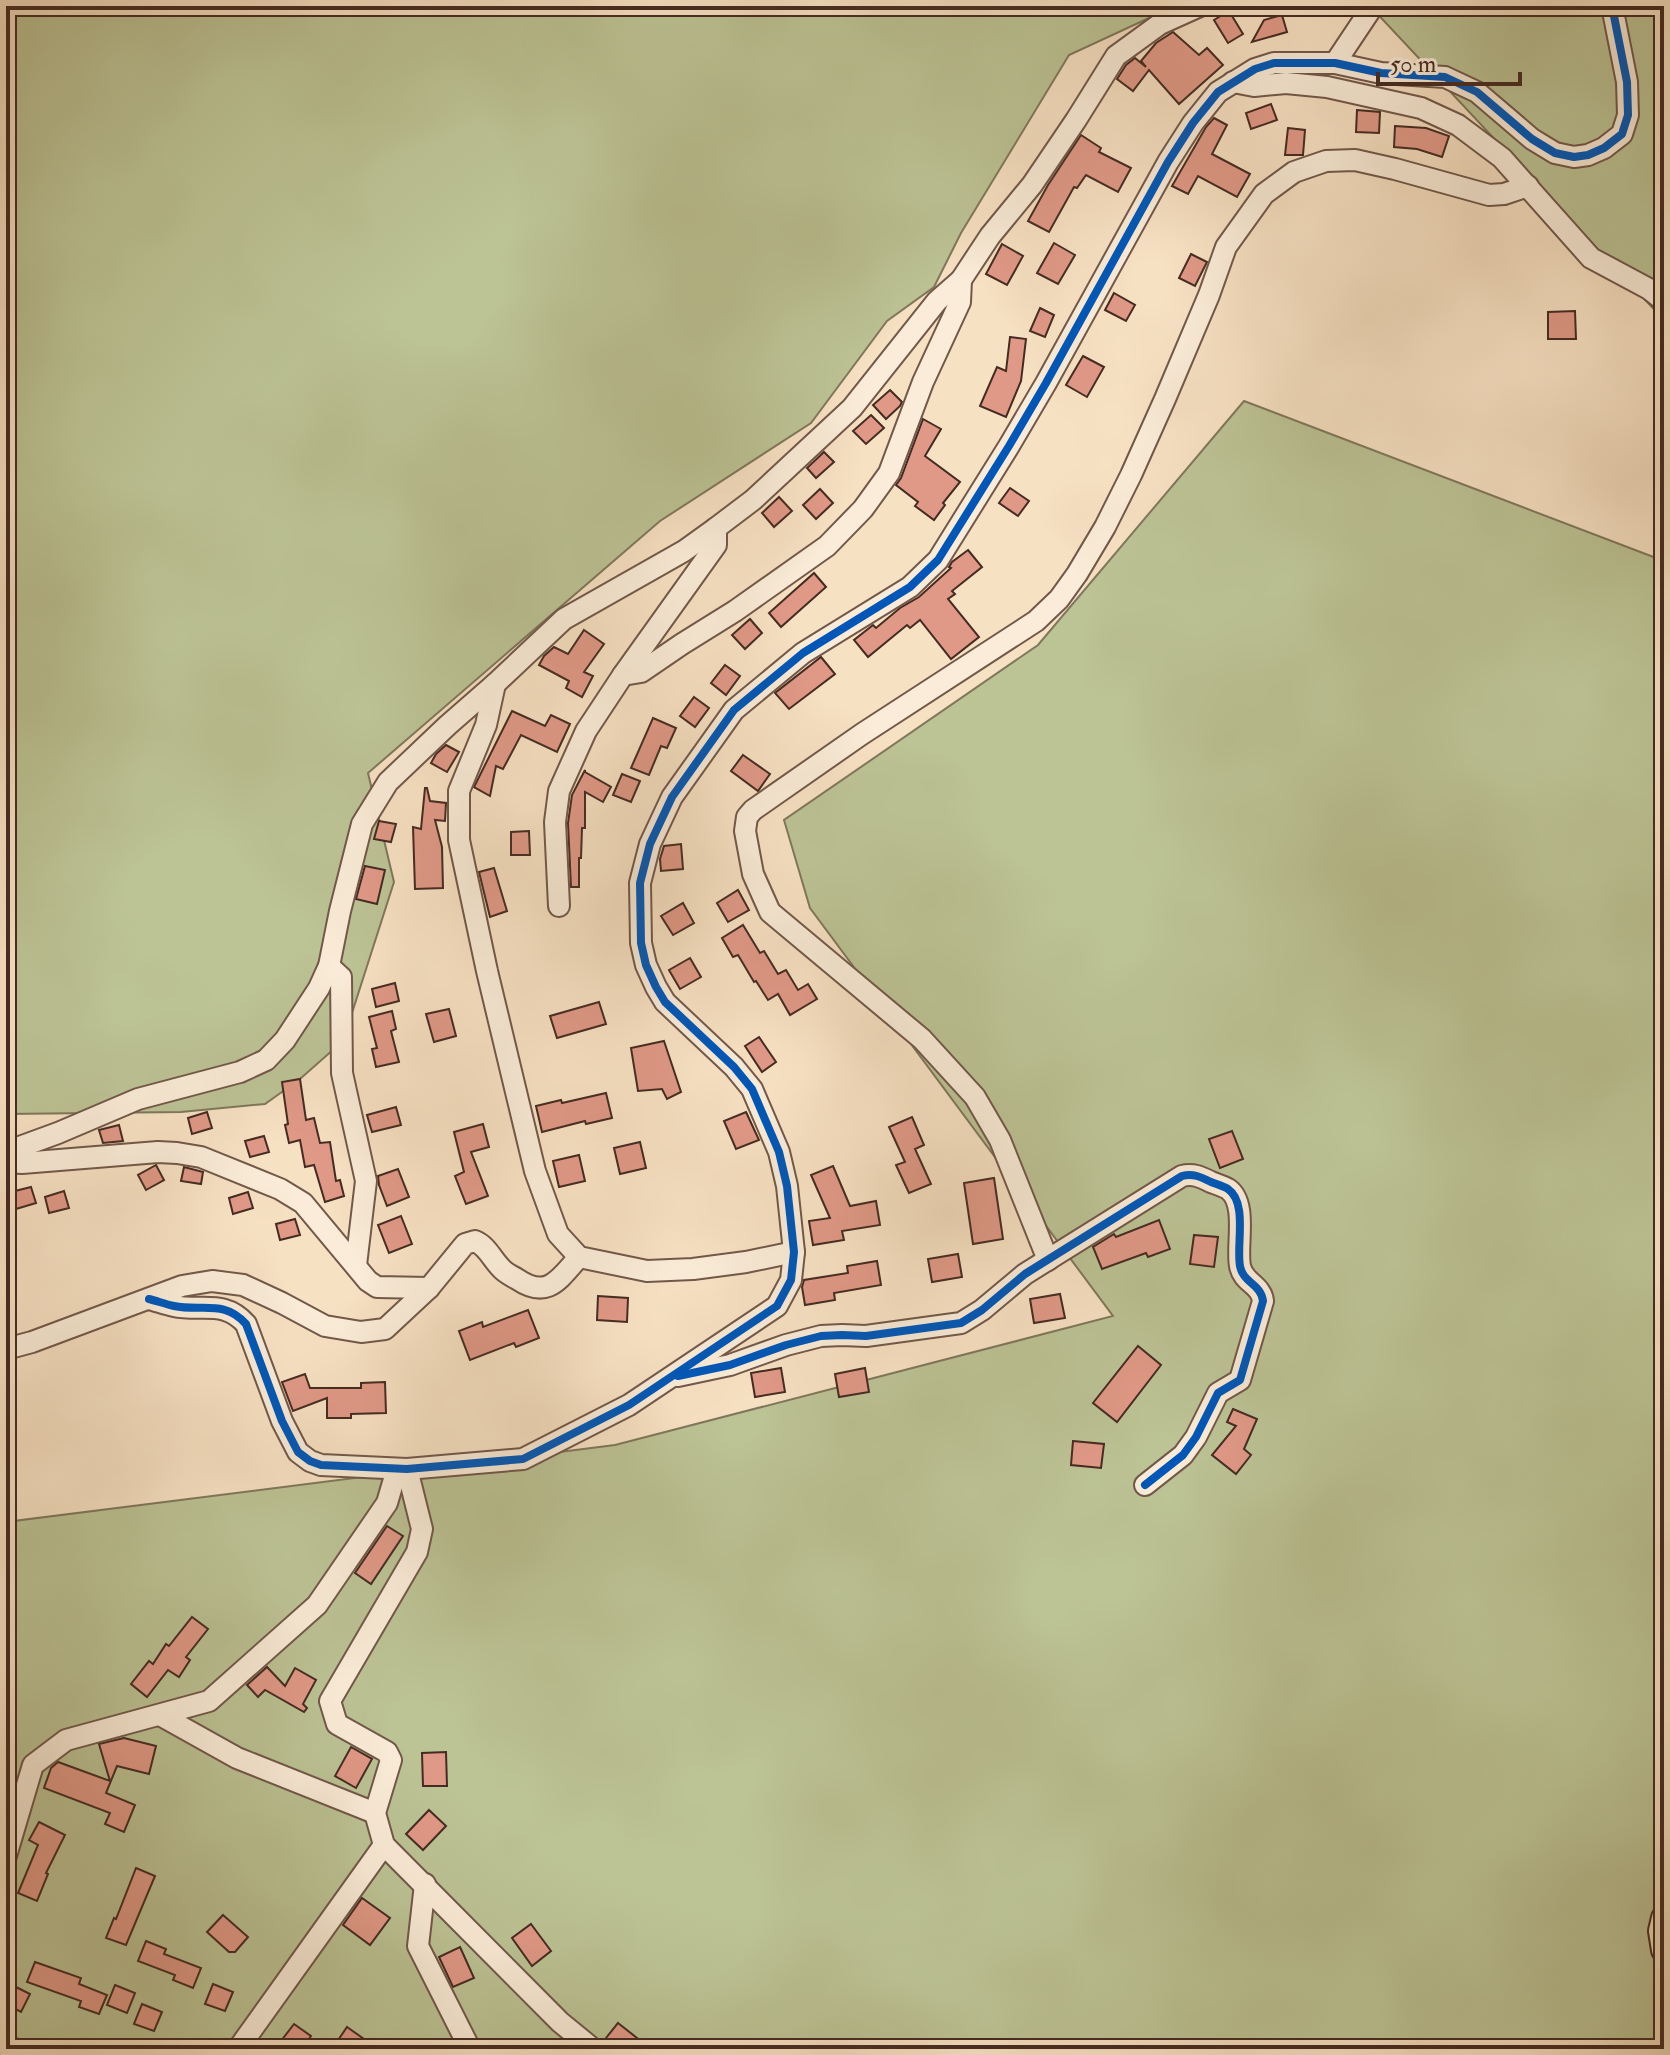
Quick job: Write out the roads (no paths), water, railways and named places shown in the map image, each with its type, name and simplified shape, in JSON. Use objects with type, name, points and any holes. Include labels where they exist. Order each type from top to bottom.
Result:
[{"type":"main road","points":[[1664,1918],[1661,1944],[1664,1950]]},
{"type":"street","points":[[6,1152],[138,1099],[240,1072],[266,1060],[285,1040],[319,988],[329,966],[362,824],[388,782],[564,619],[684,551],[716,528],[753,500],[852,408],[937,301],[961,280],[990,236],[1032,185],[1116,56],[1160,24],[1200,6]]},
{"type":"street","points":[[1335,63],[1373,6]]},
{"type":"street","points":[[149,1299],[175,1307],[220,1308],[238,1314],[246,1324],[282,1421],[298,1452],[310,1461],[321,1465],[402,1469],[523,1459],[629,1405],[777,1306],[791,1280],[794,1252],[787,1186],[779,1152],[752,1089],[734,1067],[665,1002],[646,965],[641,943],[640,883],[650,844],[672,797],[734,710],[803,653],[910,587],[938,560],[1046,383],[1168,162],[1218,92],[1255,69],[1274,63],[1335,63],[1381,73],[1445,77],[1477,92],[1532,139],[1555,153],[1574,157],[1588,155],[1604,148],[1622,134],[1628,115],[1627,82],[1612,6]]},
{"type":"street","points":[[1233,82],[1254,86],[1286,83],[1327,87],[1421,108],[1458,125],[1502,158],[1591,258],[1649,289],[1664,301]]},
{"type":"street","points":[[1048,1260],[1000,1140],[975,1097],[922,1039],[770,912],[753,874],[745,831],[747,817],[862,734],[1036,621],[1059,599],[1105,527],[1131,475],[1209,295],[1226,247],[1264,194],[1294,172],[1326,161],[1355,160],[1489,195],[1528,186]]},
{"type":"street","points":[[623,675],[641,672],[735,611],[827,546],[863,509],[889,473],[923,382],[960,302],[961,280]]},
{"type":"street","points":[[559,906],[555,822],[559,791],[586,731],[716,545],[716,528]]},
{"type":"street","points":[[495,684],[486,725],[459,791],[459,840],[535,1171],[558,1234],[579,1257],[647,1271],[693,1269],[794,1252]]},
{"type":"street","points":[[329,966],[341,977],[342,1073],[366,1181],[356,1265]]},
{"type":"street","points":[[6,1162],[158,1152],[201,1157],[280,1189],[303,1203],[368,1281],[377,1287],[429,1288]]},
{"type":"street","points":[[671,1378],[730,1365],[821,1336],[866,1336],[961,1323],[982,1310],[1025,1274],[1182,1176],[1191,1174],[1230,1190],[1239,1202],[1240,1268],[1245,1279],[1258,1287],[1263,1301],[1240,1380],[1218,1393],[1196,1437],[1183,1455],[1145,1485]]},
{"type":"street","points":[[6,1349],[182,1286],[212,1281],[243,1285],[325,1326],[361,1332],[385,1329],[429,1288],[465,1244],[475,1241],[483,1244],[502,1270],[529,1287],[543,1289],[555,1283],[579,1257]]},
{"type":"street","points":[[6,1856],[33,1765],[66,1740],[209,1701],[317,1605],[387,1503],[402,1469]]},
{"type":"street","points":[[402,1469],[422,1529],[417,1552],[330,1701],[337,1724],[387,1752],[391,1760],[375,1813],[384,1845],[560,2022],[593,2049]]},
{"type":"street","points":[[160,1715],[237,1758],[375,1813]]},
{"type":"street","points":[[238,2049],[384,1845]]},
{"type":"street","points":[[425,1884],[418,1946],[470,2049]]},
{"type":"street","points":[[6,2045],[14,2049]]}]
